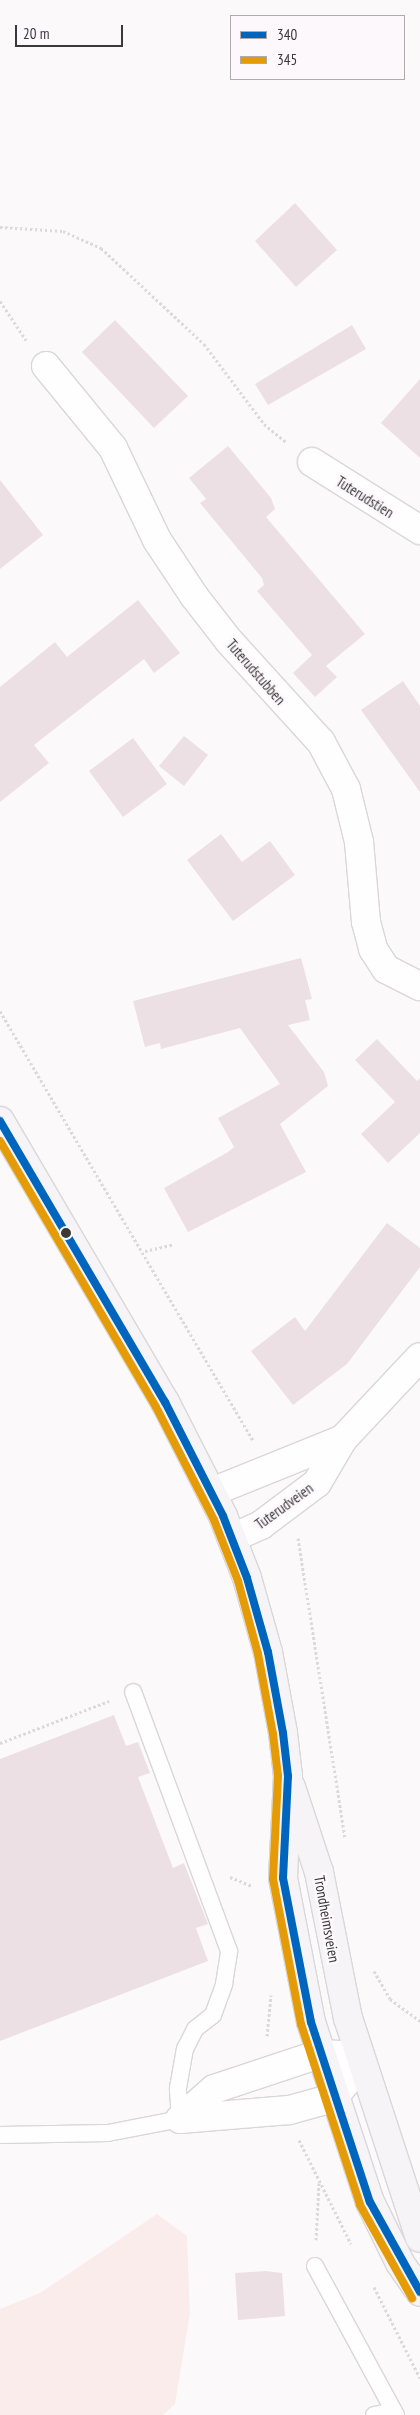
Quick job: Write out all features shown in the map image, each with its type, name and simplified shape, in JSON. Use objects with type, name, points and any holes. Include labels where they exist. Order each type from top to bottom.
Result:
[{"type":"main road","name":"Trondheimsveien","points":[[0,1121],[135,1348],[212,1492],[232,1538],[268,1652],[288,1776],[319,1872],[338,1974],[362,2064],[420,2238]]},
{"type":"main road","name":"Trondheimsveien","points":[[288,1776],[283,1878],[320,2054],[333,2098],[370,2202],[400,2263],[420,2292]]},
{"type":"street","name":"Tuterudstubben","points":[[46,366],[113,448],[157,540],[194,596],[229,641],[321,742],[346,789],[359,842],[366,922],[374,949],[386,969],[420,986]]},
{"type":"street","name":"Tuterudstien","points":[[312,462],[420,530]]},
{"type":"street","name":"Tuterudveien","points":[[232,1538],[262,1525],[317,1483],[343,1439],[420,1357]]},
{"type":"street","name":"Tuterudveien","points":[[212,1492],[343,1439]]},
{"type":"street","points":[[320,2054],[340,2055],[362,2064],[333,2098],[289,2110],[180,2119],[214,2090],[320,2054]]},
{"type":"lane","points":[[0,2135],[108,2133],[180,2119],[178,2088],[185,2049],[195,2030],[213,2016],[224,1984],[229,1951],[133,1692]]},
{"type":"lane","points":[[316,2266],[395,2413],[374,2415]]},
{"type":"path","points":[[0,227],[63,231],[101,248],[204,344],[264,424],[312,462]]},
{"type":"path","points":[[0,301],[46,366]]},
{"type":"path","points":[[0,1011],[145,1252],[258,1449]]},
{"type":"path","points":[[145,1252],[172,1245]]},
{"type":"path","points":[[298,1537],[346,1848]]},
{"type":"path","points":[[0,1743],[133,1692]]},
{"type":"path","points":[[371,1964],[390,1999],[420,2020]]},
{"type":"path","points":[[316,2266],[319,2183]]},
{"type":"shaded area","points":[[157,2214],[187,2236],[190,2313],[175,2404],[163,2415],[0,2415],[0,2309],[40,2293]]},
{"type":"building","points":[[295,203],[337,250],[296,287],[255,241]]},
{"type":"building","points":[[115,320],[188,396],[154,428],[82,352]]},
{"type":"building","points":[[352,325],[366,349],[268,405],[255,384]]},
{"type":"building","points":[[420,379],[420,458],[381,423]]},
{"type":"building","points":[[228,446],[271,498],[275,509],[266,517],[365,634],[326,666],[337,677],[315,697],[293,673],[312,655],[257,591],[264,585],[262,578],[200,503],[206,499],[189,478]]},
{"type":"building","points":[[0,480],[43,535],[0,569]]},
{"type":"building","points":[[138,600],[180,653],[154,673],[144,659],[34,745],[49,763],[0,802],[0,687],[55,642],[67,657]]},
{"type":"building","points":[[403,681],[420,706],[420,792],[361,710]]},
{"type":"building","points":[[184,736],[208,755],[184,786],[159,766]]},
{"type":"building","points":[[133,738],[167,784],[123,817],[89,771]]},
{"type":"building","points":[[221,834],[242,862],[270,841],[295,875],[233,921],[187,860]]},
{"type":"building","points":[[301,958],[312,999],[305,1000],[310,1020],[288,1025],[324,1072],[328,1086],[280,1124],[306,1172],[188,1232],[164,1188],[234,1147],[218,1118],[280,1084],[240,1028],[161,1049],[160,1043],[145,1047],[133,1001]]},
{"type":"building","points":[[377,1039],[417,1081],[420,1078],[420,1133],[388,1163],[361,1134],[395,1102],[355,1060]]},
{"type":"building","points":[[387,1223],[420,1248],[420,1267],[347,1364],[293,1405],[251,1351],[295,1317],[305,1331]]},
{"type":"building","points":[[114,1715],[126,1746],[138,1742],[150,1773],[138,1777],[173,1868],[184,1863],[208,1924],[196,1928],[208,1961],[0,2041],[0,1759]]},
{"type":"building","points":[[266,2271],[282,2273],[285,2316],[238,2320],[235,2273]]},
{"type":"transit line","name":"340","points":[[0,1121],[165,1402],[223,1516],[247,1578],[268,1652],[283,1733],[288,1776],[283,1878],[311,2022],[370,2202],[420,2292]]},
{"type":"transit line","name":"345","points":[[0,1141],[156,1407],[214,1520],[238,1581],[258,1654],[273,1734],[278,1776],[273,1879],[301,2024],[360,2205],[412,2298]]}]
